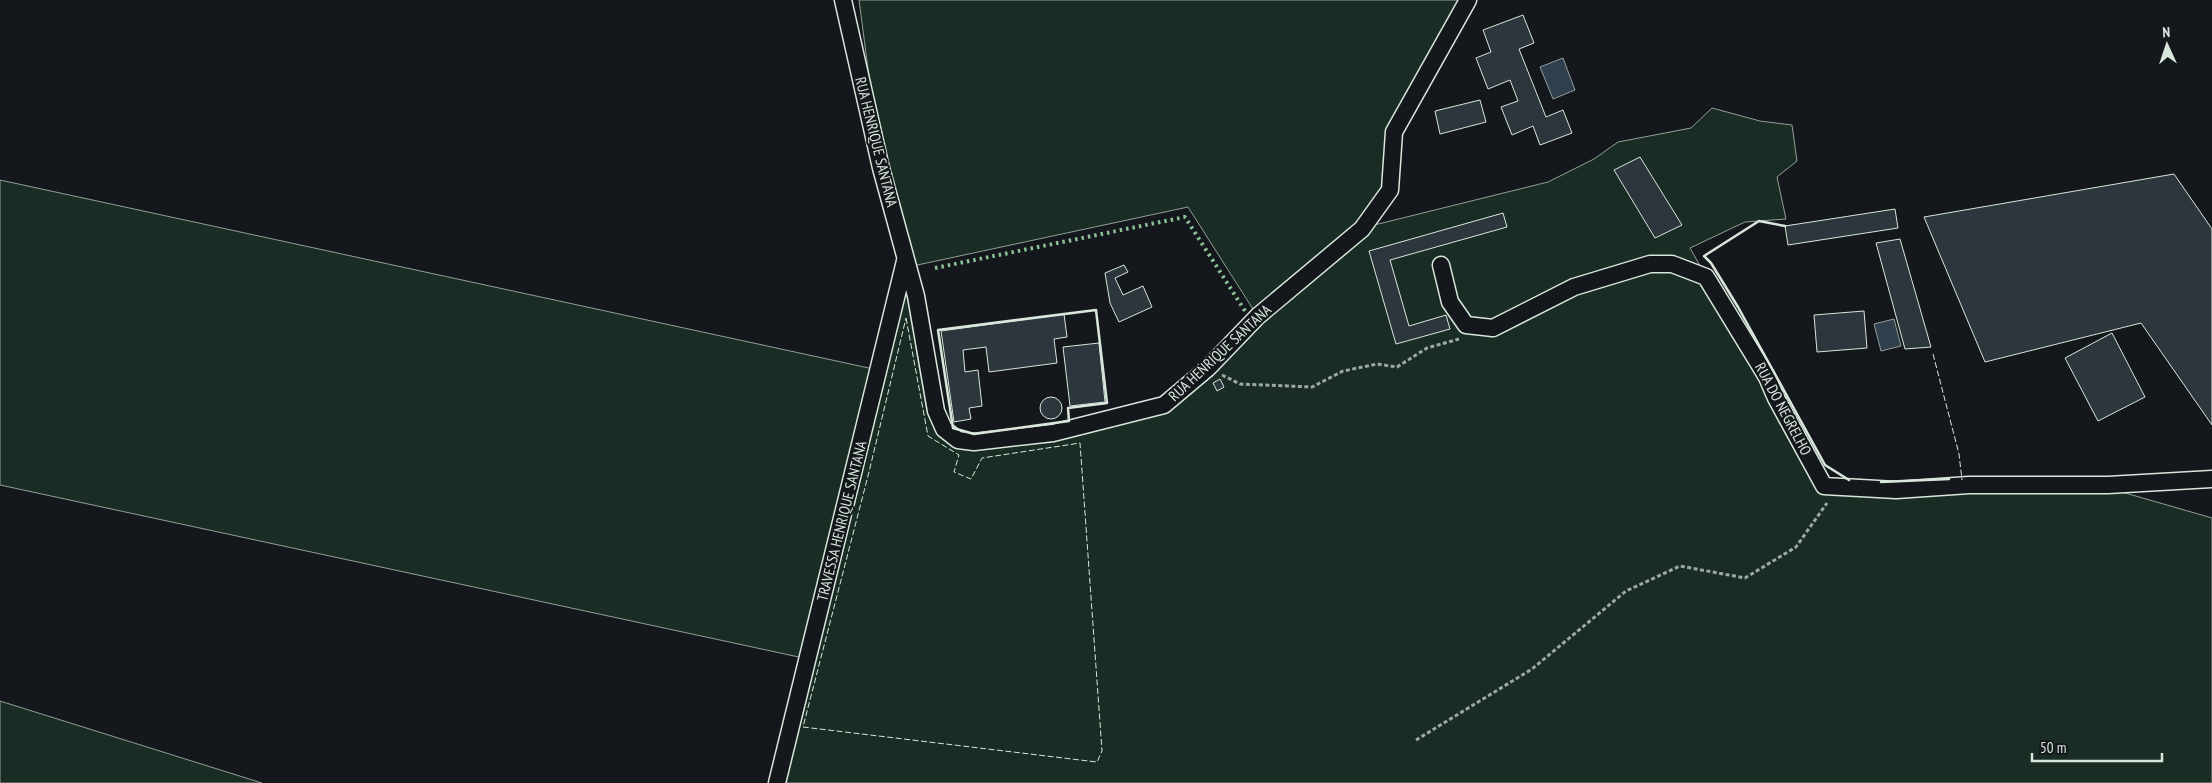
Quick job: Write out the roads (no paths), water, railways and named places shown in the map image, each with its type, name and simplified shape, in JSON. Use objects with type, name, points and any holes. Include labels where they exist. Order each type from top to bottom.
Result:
[{"type":"street","name":"RUA HENRIQUE SANTANA","points":[[843,0],[879,158],[916,296],[936,411],[944,429],[958,440],[974,442],[1053,433],[1164,405],[1208,368],[1258,316],[1362,229],[1390,190],[1394,132],[1468,0]]},
{"type":"street","name":"TRAVESSA HENRIQUE SANTANA","points":[[777,783],[906,259]]},
{"type":"street","name":"RUA DO NEGRELHO","points":[[1441,265],[1450,302],[1466,325],[1493,328],[1574,287],[1650,264],[1672,264],[1706,277],[1767,377],[1776,398],[1824,486],[1905,490],[1969,485],[2108,485],[2212,479]]},
{"type":"water","points":[[1563,58],[1575,90],[1553,99],[1540,67]]},
{"type":"water","points":[[1894,319],[1901,346],[1881,351],[1874,324]]}]
